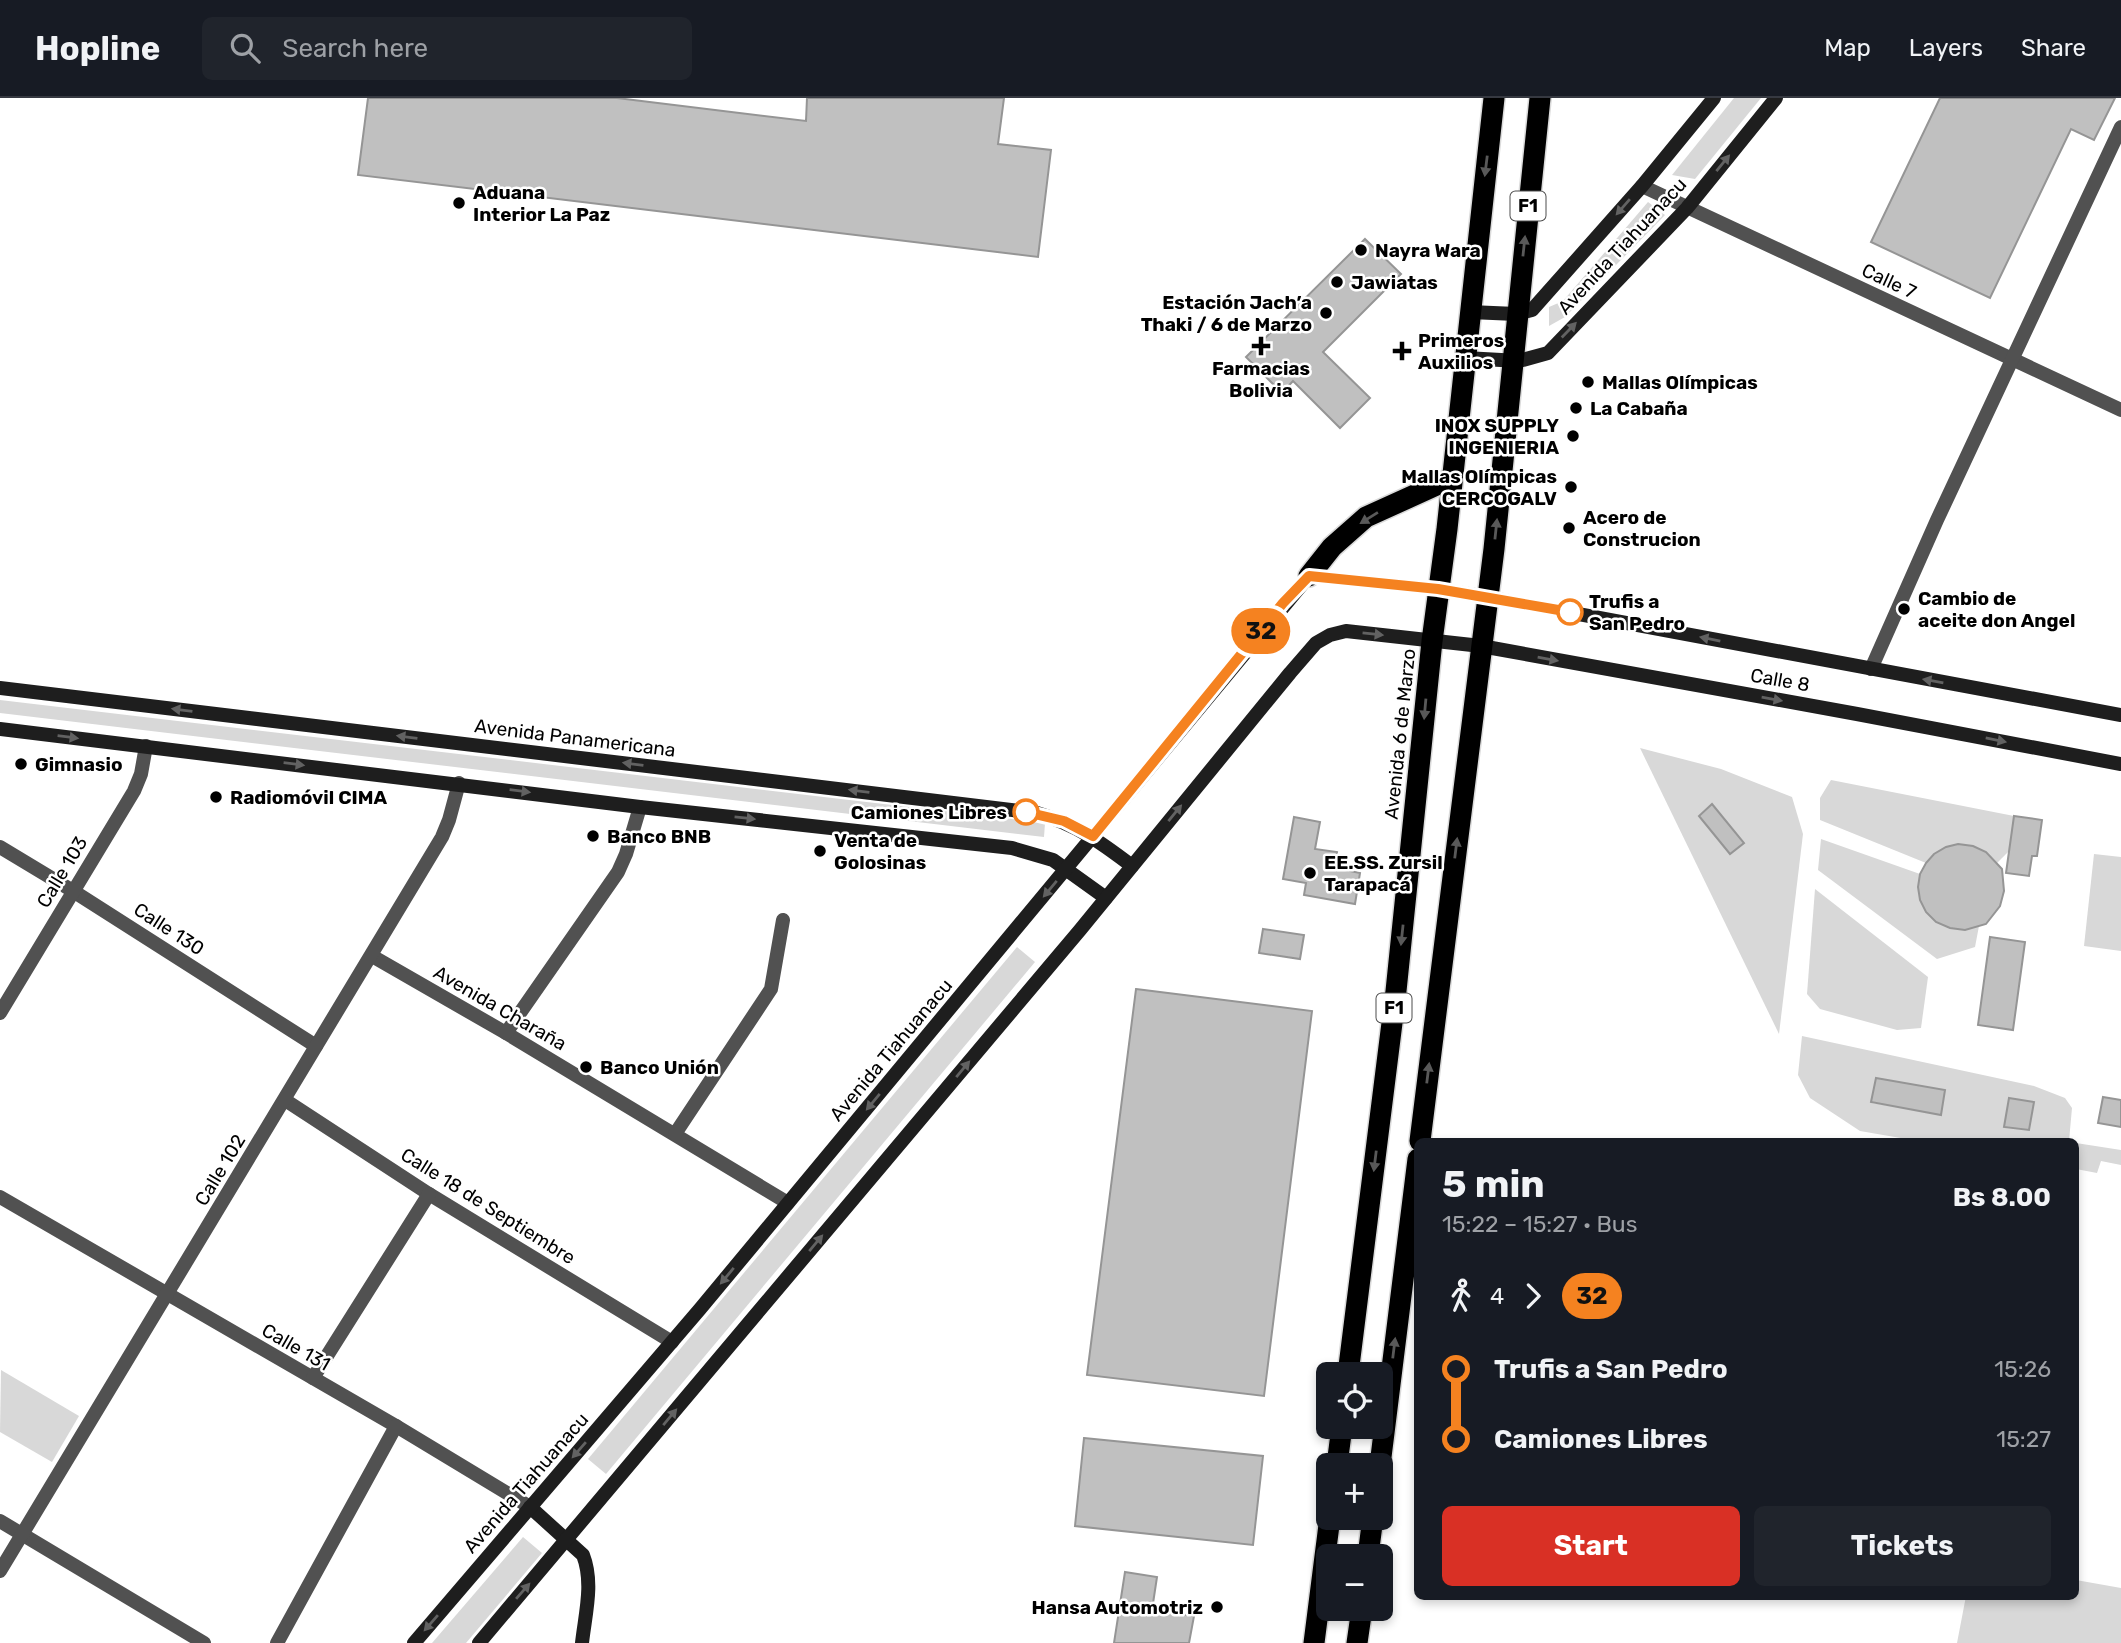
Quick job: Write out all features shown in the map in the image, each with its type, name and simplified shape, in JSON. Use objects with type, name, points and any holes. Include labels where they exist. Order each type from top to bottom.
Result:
[{"type":"highway","name":"Avenida 6 de Marzo","points":[[1350,1362],[1396,991],[1432,641],[1494,98]]},
{"type":"highway","name":"F1","points":[[1420,1138],[1488,597],[1539,98]]},
{"type":"highway","points":[[1309,576],[1332,547],[1366,517],[1452,478]]},
{"type":"highway","points":[[1381,1453],[1414,1191]]},
{"type":"highway","points":[[1314,1643],[1328,1530]]},
{"type":"highway","points":[[1357,1643],[1360,1621]]},
{"type":"main road","name":"Avenida Tiahuanacu","points":[[1516,314],[1532,310],[1542,301],[1714,98]]},
{"type":"main road","name":"Avenida Tiahuanacu","points":[[1465,358],[1512,361],[1534,359],[1548,353],[1687,208],[1776,98]]},
{"type":"main road","points":[[1470,312],[1516,314]]},
{"type":"main road","points":[[1309,576],[1438,589]]},
{"type":"main road","name":"Avenida Tiahuanacu","points":[[414,1643],[672,1342],[1067,869],[1283,603],[1309,576]]},
{"type":"main road","name":"Calle 8","points":[[1438,589],[2121,715]]},
{"type":"main road","points":[[479,1643],[1106,898],[1258,710],[1316,643],[1330,635],[1346,631],[1432,641]]},
{"type":"main road","name":"Calle 8","points":[[1432,641],[1481,646],[2121,764]]},
{"type":"main road","name":"Avenida Panamericana","points":[[0,688],[1037,813],[1064,821],[1093,836],[1132,866]]},
{"type":"main road","points":[[0,729],[640,807],[1012,848],[1034,853],[1067,869],[1106,898]]},
{"type":"main road","name":"Calle 131","points":[[530,1507],[583,1555],[587,1565],[589,1580],[582,1643]]},
{"type":"street","points":[[1871,669],[2121,127]]},
{"type":"street","name":"Calle 7","points":[[1642,186],[2121,410]]},
{"type":"street","name":"Calle 103","points":[[0,1013],[134,791],[141,774],[146,746]]},
{"type":"street","name":"Calle 102","points":[[0,1571],[442,837],[459,783]]},
{"type":"street","points":[[506,1032],[618,872],[640,807]]},
{"type":"street","name":"Calle 130","points":[[0,847],[316,1046]]},
{"type":"street","points":[[675,1134],[771,989],[783,920]]},
{"type":"street","name":"Avenida Charaña","points":[[372,956],[506,1032],[788,1203]]},
{"type":"street","name":"Calle 18 de Septiembre","points":[[285,1100],[429,1194],[672,1342]]},
{"type":"street","points":[[313,1378],[429,1194]]},
{"type":"street","name":"Calle 131","points":[[0,1197],[396,1426],[530,1507]]},
{"type":"street","points":[[277,1643],[396,1426]]},
{"type":"street","points":[[0,1521],[204,1643]]},
{"type":"shaded area","points":[[1734,98],[1761,98],[1695,179],[1672,175]]},
{"type":"shaded area","points":[[1648,202],[1665,215],[1565,317],[1549,326],[1549,307],[1563,301]]},
{"type":"shaded area","points":[[0,700],[1045,823],[1044,837],[0,713]]},
{"type":"shaded area","points":[[1640,748],[1721,769],[1792,797],[1803,834],[1779,1034]]},
{"type":"shaded area","points":[[1831,780],[2014,816],[2010,850],[1997,863],[1979,849],[1953,846],[1944,849],[1926,863],[1820,820],[1820,798]]},
{"type":"shaded area","points":[[1821,839],[1920,874],[1921,901],[1926,911],[1933,919],[1952,927],[1979,926],[1975,947],[1937,959],[1818,870]]},
{"type":"shaded area","points":[[2094,854],[2121,857],[2121,951],[2084,946]]},
{"type":"shaded area","points":[[1815,889],[1928,977],[1921,1028],[1897,1030],[1820,1009],[1807,994]]},
{"type":"shaded area","points":[[1017,947],[1035,962],[606,1474],[588,1459]]},
{"type":"shaded area","points":[[1802,1036],[2034,1086],[2065,1098],[2072,1108],[2069,1138],[1901,1138],[1860,1131],[1810,1098],[1798,1075]],"holes":[[[1876,1078],[1945,1090],[1941,1114],[1872,1103]],[[2009,1098],[2034,1102],[2029,1130],[2004,1126]]]},
{"type":"shaded area","points":[[2079,1143],[2121,1150],[2121,1165],[2101,1161],[2097,1173],[2079,1170]]},
{"type":"shaded area","points":[[1,1370],[79,1416],[52,1462],[0,1432]]},
{"type":"shaded area","points":[[523,1537],[542,1553],[466,1643],[432,1643]]},
{"type":"shaded area","points":[[2079,1581],[2121,1588],[2121,1643],[1957,1643],[1965,1600],[2079,1600]]},
{"type":"building","points":[[368,98],[617,98],[806,121],[807,98],[1004,98],[998,144],[1051,150],[1038,257],[358,175]]},
{"type":"building","points":[[1940,98],[2115,98],[2094,140],[2071,129],[1990,298],[1871,242]]},
{"type":"building","name":"Estación Jach’a Thaki / 6 de Marzo","points":[[1365,239],[1401,274],[1323,352],[1370,398],[1340,428],[1293,381],[1282,393],[1246,357]]},
{"type":"building","points":[[1712,804],[1744,843],[1730,854],[1699,816]]},
{"type":"building","points":[[2014,816],[2042,820],[2037,856],[2032,856],[2029,876],[2006,873]]},
{"type":"building","points":[[1294,817],[1320,822],[1315,849],[1337,852],[1335,868],[1360,873],[1355,904],[1304,895],[1306,883],[1283,879]]},
{"type":"building","points":[[1958,844],[1973,846],[1986,852],[2002,869],[2004,891],[2000,906],[1986,924],[1965,930],[1936,922],[1926,912],[1918,887],[1920,874],[1934,854]]},
{"type":"building","points":[[1263,929],[1304,935],[1300,959],[1259,953]]},
{"type":"building","points":[[1990,937],[2025,942],[2013,1030],[1978,1025]]},
{"type":"building","points":[[1136,989],[1312,1011],[1264,1396],[1087,1375]]},
{"type":"building","points":[[1876,1078],[1945,1090],[1941,1115],[1871,1102]]},
{"type":"building","points":[[2103,1097],[2121,1100],[2121,1127],[2098,1123]]},
{"type":"building","points":[[2009,1098],[2034,1102],[2029,1130],[2004,1127]]},
{"type":"building","points":[[1084,1438],[1263,1456],[1253,1545],[1075,1526]]},
{"type":"building","points":[[1125,1572],[1157,1577],[1152,1610],[1194,1616],[1189,1643],[1114,1643]]},
{"type":"bus line","name":"32","points":[[1026,812],[1064,821],[1093,836],[1283,603],[1309,576],[1438,589],[1570,612]]},
{"type":"place","name":"Aduana Interior La Paz","points":[[459,203]]},
{"type":"place","name":"Nayra Wara","points":[[1361,250]]},
{"type":"place","name":"Jawiatas","points":[[1337,282]]},
{"type":"place","name":"Estación Jach’a Thaki / 6 de Marzo","points":[[1326,313]]},
{"type":"place","name":"Farmacias Bolivia","points":[[1261,346]]},
{"type":"place","name":"Primeros Auxilios","points":[[1402,351]]},
{"type":"place","name":"Mallas Olímpicas","points":[[1588,382]]},
{"type":"place","name":"La Cabaña","points":[[1576,408]]},
{"type":"place","name":"INOX SUPPLY INGENIERIA","points":[[1573,436]]},
{"type":"place","name":"Mallas Olímpicas CERCOGALV","points":[[1571,487]]},
{"type":"place","name":"Acero de Construcion","points":[[1569,528]]},
{"type":"place","name":"Cambio de aceite don Angel","points":[[1904,609]]},
{"type":"place","name":"Trufis a San Pedro","points":[[1570,612]]},
{"type":"place","name":"Gimnasio","points":[[21,764]]},
{"type":"place","name":"Radiomóvil CIMA","points":[[216,797]]},
{"type":"place","name":"Camiones Libres","points":[[1026,812]]},
{"type":"place","name":"Banco BNB","points":[[593,836]]},
{"type":"place","name":"Venta de Golosinas","points":[[820,851]]},
{"type":"place","name":"EE.SS. Zursil Tarapacá","points":[[1310,873]]},
{"type":"place","name":"Banco Unión","points":[[586,1067]]},
{"type":"place","name":"Hansa Automotriz","points":[[1217,1607]]}]
